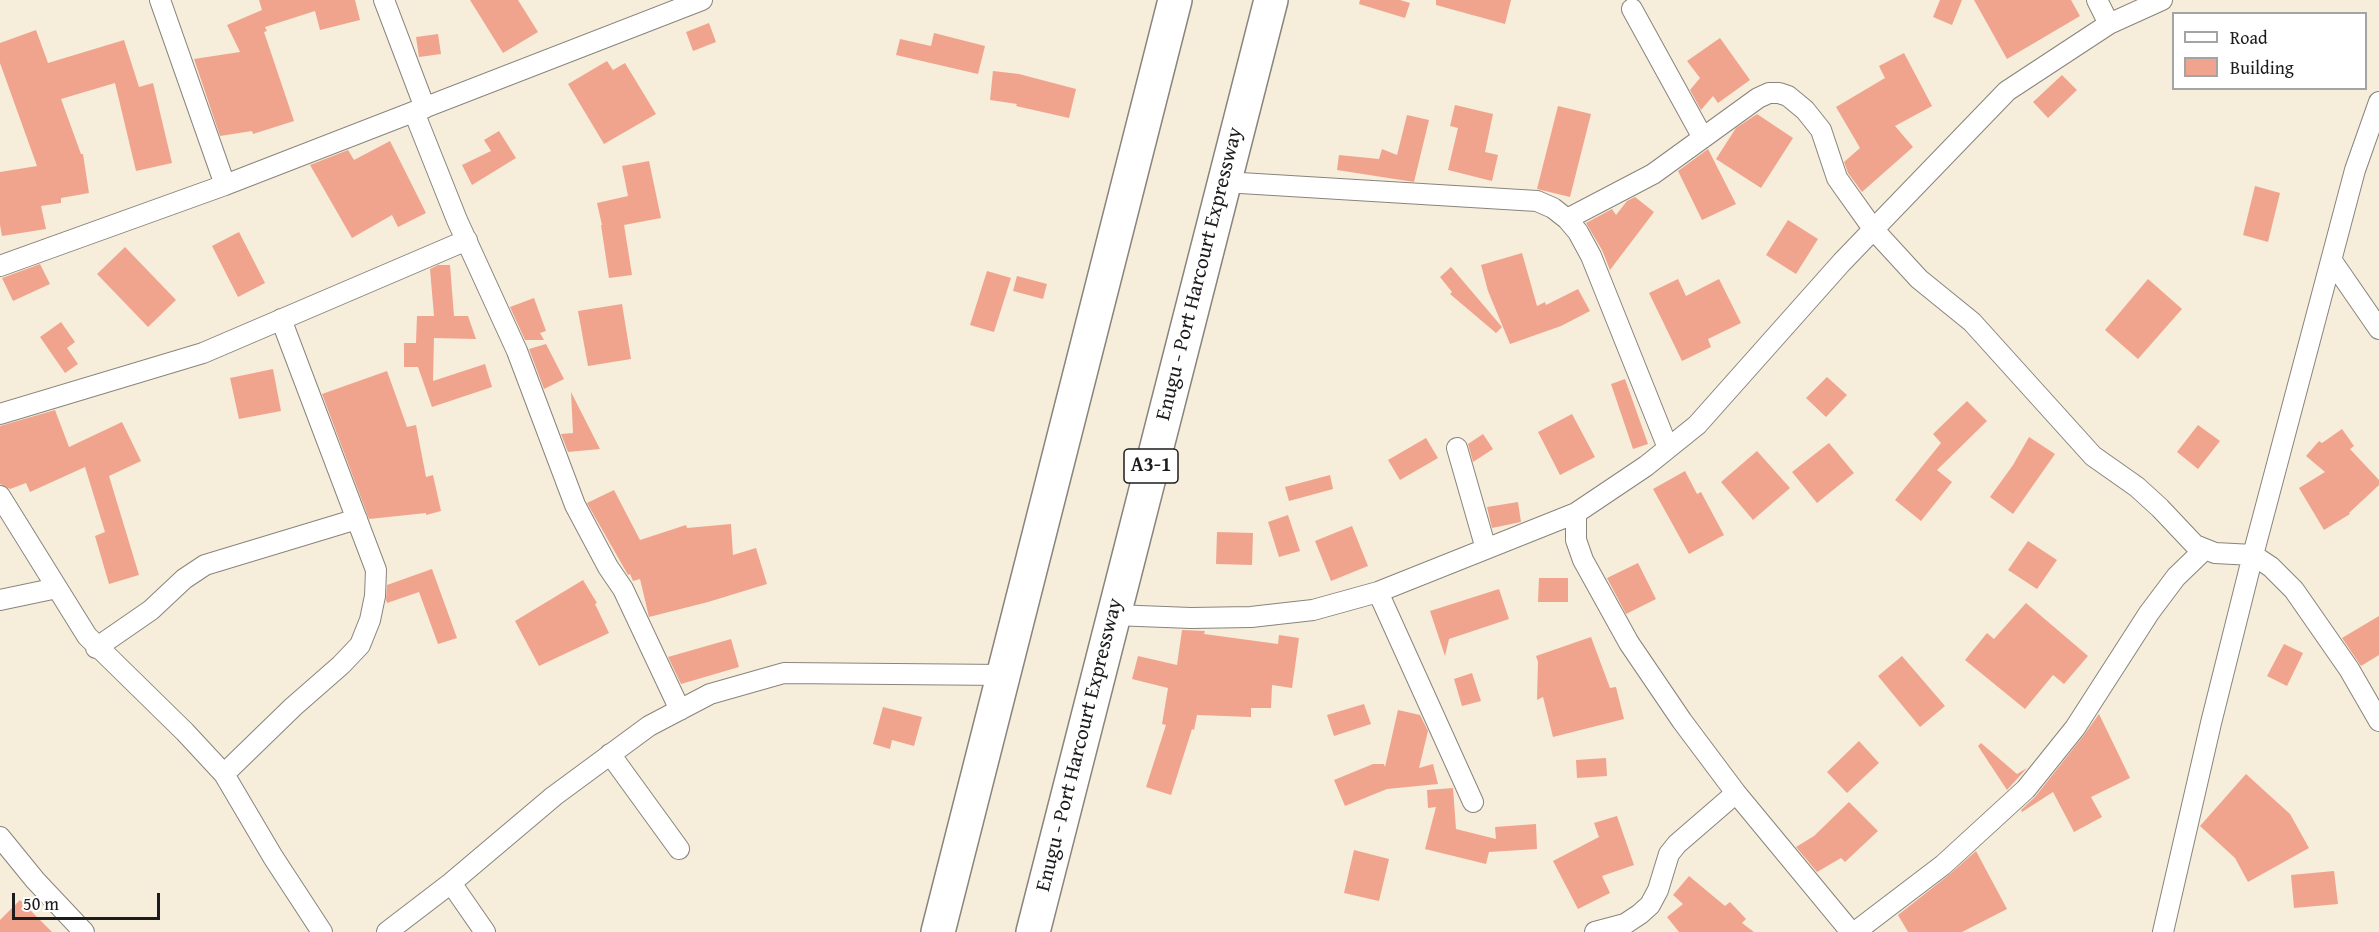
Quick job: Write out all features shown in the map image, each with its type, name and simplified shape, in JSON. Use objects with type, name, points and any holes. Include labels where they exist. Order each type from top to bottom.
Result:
[{"type":"highway","points":[[938,932],[1175,0]]},
{"type":"highway","name":"Enugu - Port Harcourt Expressway","points":[[1033,932],[1271,0]]},
{"type":"street","points":[[160,0],[225,186]]},
{"type":"street","points":[[384,0],[466,240],[517,351],[575,506],[608,567],[623,589],[680,710]]},
{"type":"street","points":[[0,266],[225,186],[420,110],[661,8],[702,0]]},
{"type":"street","points":[[2097,0],[2109,24]]},
{"type":"street","points":[[1113,615],[1191,618],[1251,617],[1313,610],[1378,592],[1576,513],[1646,466],[1696,425],[1842,262],[2007,91],[2109,24],[2162,0]]},
{"type":"street","points":[[1632,9],[1703,138]]},
{"type":"street","points":[[1567,219],[1653,174],[1758,98],[1769,93],[1788,96],[1805,110],[1821,130],[1837,178],[1874,230],[1919,279],[1972,322],[2093,456],[2137,486],[2195,545],[2215,554],[2253,555],[2271,567],[2294,590],[2349,669],[2379,721]]},
{"type":"street","points":[[2163,932],[2211,723],[2253,555],[2355,170],[2379,102]]},
{"type":"street","points":[[1224,182],[1537,201],[1553,208],[1578,232],[1591,256],[1668,448]]},
{"type":"street","points":[[0,414],[203,352],[466,240]]},
{"type":"street","points":[[2332,261],[2379,329]]},
{"type":"street","points":[[224,774],[360,645],[370,620],[376,570],[281,319]]},
{"type":"street","points":[[1456,448],[1486,549]]},
{"type":"street","points":[[0,496],[96,648],[123,669],[224,774],[273,857],[322,932]]},
{"type":"street","points":[[1576,513],[1576,540],[1590,577],[1629,643],[1682,722],[1736,793],[1851,932]]},
{"type":"street","points":[[96,648],[151,610],[184,579],[205,565],[357,519]]},
{"type":"street","points":[[1855,932],[1942,865],[2026,789],[2076,728],[2169,586],[2204,550]]},
{"type":"street","points":[[0,600],[57,588]]},
{"type":"street","points":[[1378,592],[1473,802]]},
{"type":"street","points":[[387,932],[451,883],[554,796],[610,754],[649,726],[710,694],[784,673],[1004,675]]},
{"type":"street","points":[[610,754],[679,849]]},
{"type":"street","points":[[1595,932],[1625,924],[1650,905],[1658,890],[1669,854],[1677,844],[1736,793]]},
{"type":"street","points":[[0,837],[35,880],[84,932]]},
{"type":"street","points":[[451,883],[485,932]]},
{"type":"building","points":[[259,0],[355,0],[360,20],[320,30],[315,11],[265,27],[267,31],[264,32],[294,121],[253,134],[252,131],[220,136],[194,59],[240,52],[227,25],[262,10]]},
{"type":"building","points":[[470,0],[518,0],[538,32],[503,53]]},
{"type":"building","points":[[1360,0],[1400,0],[1410,3],[1405,18],[1359,4]]},
{"type":"building","points":[[1436,0],[1511,0],[1505,24],[1436,5]]},
{"type":"building","points":[[1940,0],[1962,0],[1952,25],[1933,17]]},
{"type":"building","points":[[1974,0],[2071,0],[2080,16],[2007,59]]},
{"type":"building","points":[[709,23],[716,42],[693,51],[686,32]]},
{"type":"building","points":[[36,30],[48,63],[124,40],[139,87],[153,83],[172,163],[136,171],[115,83],[61,99],[81,154],[83,154],[89,193],[61,198],[61,203],[41,206],[46,229],[2,236],[0,172],[37,166],[0,63],[0,43]]},
{"type":"building","points":[[934,33],[985,46],[978,74],[896,55],[900,39],[931,46]]},
{"type":"building","points":[[438,34],[441,54],[419,57],[416,37]]},
{"type":"building","points":[[1720,38],[1750,80],[1718,103],[1713,96],[1701,110],[1690,90],[1700,78],[1687,61]]},
{"type":"building","points":[[1904,53],[1932,106],[1895,126],[1913,147],[1862,192],[1848,173],[1844,162],[1860,148],[1836,107],[1885,78],[1879,66]]},
{"type":"building","points":[[607,61],[613,70],[625,63],[656,114],[604,144],[568,84]]},
{"type":"building","points":[[993,71],[1019,74],[1076,89],[1069,118],[1016,106],[1017,104],[990,100]]},
{"type":"building","points":[[2062,75],[2077,90],[2048,118],[2033,102]]},
{"type":"building","points":[[1455,105],[1493,114],[1485,152],[1498,155],[1492,181],[1448,170],[1458,128],[1450,126]]},
{"type":"building","points":[[1558,106],[1591,114],[1570,197],[1537,189]]},
{"type":"building","points":[[1757,114],[1793,138],[1761,188],[1716,159],[1736,128]]},
{"type":"building","points":[[1407,115],[1429,120],[1414,182],[1337,170],[1339,155],[1379,159],[1382,149],[1397,155]]},
{"type":"building","points":[[499,131],[516,158],[472,185],[462,165],[491,151],[484,140]]},
{"type":"building","points":[[390,141],[426,213],[398,227],[392,215],[352,238],[310,165],[348,150],[354,160]]},
{"type":"building","points":[[1708,149],[1736,204],[1702,220],[1678,171]]},
{"type":"building","points":[[649,161],[661,218],[624,225],[632,275],[609,278],[597,203],[628,196],[622,166]]},
{"type":"building","points":[[2255,186],[2280,193],[2268,242],[2243,235]]},
{"type":"building","points":[[1635,197],[1654,212],[1610,270],[1602,250],[1586,223],[1612,209],[1616,215],[1627,201]]},
{"type":"building","points":[[1788,220],[1818,239],[1796,274],[1766,255]]},
{"type":"building","points":[[239,232],[265,283],[238,297],[212,246]]},
{"type":"building","points":[[125,247],[176,300],[148,327],[97,274]]},
{"type":"building","points":[[1522,253],[1537,306],[1545,302],[1546,305],[1578,289],[1590,311],[1561,326],[1510,344],[1488,291],[1481,265]]},
{"type":"building","points":[[40,264],[50,284],[13,301],[2,278]]},
{"type":"building","points":[[438,265],[450,265],[454,316],[468,316],[476,339],[434,338],[433,381],[485,364],[492,387],[432,407],[418,367],[404,367],[404,343],[416,343],[417,316],[434,316],[430,269]]},
{"type":"building","points":[[1451,267],[1502,327],[1496,333],[1450,294],[1452,292],[1440,277]]},
{"type":"building","points":[[987,271],[1011,278],[994,332],[970,325]]},
{"type":"building","points":[[1017,276],[1047,284],[1043,299],[1013,291]]},
{"type":"building","points":[[1678,279],[1686,296],[1719,279],[1741,323],[1708,339],[1711,347],[1682,361],[1649,293]]},
{"type":"building","points":[[2148,279],[2182,309],[2138,359],[2105,330]]},
{"type":"building","points":[[534,298],[546,331],[540,333],[544,340],[525,340],[510,307]]},
{"type":"building","points":[[622,304],[631,359],[588,366],[578,311]]},
{"type":"building","points":[[61,322],[75,342],[67,348],[78,364],[65,373],[40,337]]},
{"type":"building","points":[[546,344],[564,379],[544,389],[529,349]]},
{"type":"building","points":[[273,369],[281,411],[239,419],[230,378]]},
{"type":"building","points":[[387,371],[407,427],[416,425],[426,477],[433,475],[441,511],[426,515],[426,513],[369,519],[322,394]]},
{"type":"building","points":[[1827,377],[1847,395],[1826,417],[1806,398]]},
{"type":"building","points":[[1625,379],[1648,444],[1633,449],[1611,384]]},
{"type":"building","points":[[571,392],[600,449],[568,452],[561,434],[573,433]]},
{"type":"building","points":[[1967,401],[1987,421],[1937,470],[1952,482],[1921,521],[1895,500],[1941,443],[1933,434]]},
{"type":"building","points":[[55,410],[69,447],[122,422],[141,461],[109,476],[139,575],[109,584],[95,536],[105,532],[85,467],[30,492],[26,483],[10,489],[0,484],[0,426]]},
{"type":"building","points":[[1572,414],[1595,457],[1560,475],[1538,432]]},
{"type":"building","points":[[2198,425],[2220,441],[2198,469],[2177,452]]},
{"type":"building","points":[[2342,429],[2354,446],[2350,449],[2379,480],[2379,485],[2350,514],[2324,530],[2299,488],[2325,472],[2306,456],[2319,441],[2322,443]]},
{"type":"building","points":[[1483,434],[1493,449],[1473,462],[1468,444]]},
{"type":"building","points":[[2029,437],[2055,454],[2013,514],[1990,497],[2013,465]]},
{"type":"building","points":[[1426,438],[1438,458],[1400,480],[1388,460]]},
{"type":"building","points":[[1829,443],[1854,473],[1817,503],[1792,472]]},
{"type":"building","points":[[1757,451],[1790,488],[1753,520],[1721,482]]},
{"type":"building","points":[[1685,471],[1697,494],[1701,492],[1724,535],[1689,554],[1653,489]]},
{"type":"building","points":[[1330,475],[1333,489],[1289,501],[1285,487]]},
{"type":"building","points":[[614,490],[640,540],[686,525],[687,528],[731,524],[733,555],[756,548],[767,584],[649,617],[640,579],[633,581],[630,574],[628,575],[587,503]]},
{"type":"building","points":[[1518,502],[1521,522],[1492,528],[1487,507]]},
{"type":"building","points":[[1288,515],[1300,551],[1279,557],[1268,522]]},
{"type":"building","points":[[1352,526],[1368,566],[1331,581],[1315,541]]},
{"type":"building","points":[[1217,532],[1253,533],[1252,565],[1216,564]]},
{"type":"building","points":[[2028,541],[2057,560],[2037,589],[2008,570]]},
{"type":"building","points":[[1638,563],[1656,599],[1626,614],[1607,578]]},
{"type":"building","points":[[432,569],[457,638],[438,644],[419,592],[387,603],[386,600],[387,585]]},
{"type":"building","points":[[1539,578],[1568,578],[1568,602],[1538,602]]},
{"type":"building","points":[[583,580],[597,603],[595,604],[609,633],[539,666],[515,621]]},
{"type":"building","points":[[1499,589],[1509,619],[1449,639],[1445,656],[1430,611]]},
{"type":"building","points":[[2026,603],[2088,656],[2064,684],[2053,675],[2025,709],[1965,660],[1987,633],[1994,639]]},
{"type":"building","points":[[2379,616],[2379,655],[2361,666],[2342,638]]},
{"type":"building","points":[[1182,630],[1205,631],[1204,634],[1278,644],[1279,635],[1299,638],[1292,688],[1272,685],[1271,708],[1251,708],[1251,717],[1197,715],[1171,795],[1146,787],[1166,725],[1162,724],[1168,688],[1132,679],[1138,656],[1177,665]]},
{"type":"building","points":[[1591,637],[1610,688],[1616,687],[1624,719],[1553,737],[1543,697],[1537,700],[1538,662],[1536,656]]},
{"type":"building","points":[[731,639],[739,667],[681,684],[668,657]]},
{"type":"building","points":[[2284,644],[2303,653],[2287,686],[2267,676]]},
{"type":"building","points":[[1902,656],[1945,706],[1920,727],[1878,676]]},
{"type":"building","points":[[1472,673],[1481,701],[1462,706],[1454,679]]},
{"type":"building","points":[[1364,704],[1371,724],[1334,736],[1327,715]]},
{"type":"building","points":[[883,707],[922,717],[914,746],[892,740],[890,749],[873,744]]},
{"type":"building","points":[[1398,710],[1420,715],[1428,731],[1419,768],[1433,764],[1438,784],[1387,789],[1345,806],[1334,780],[1373,764],[1384,764],[1385,767]]},
{"type":"building","points":[[2099,714],[2130,778],[2091,797],[2102,817],[2074,832],[2053,792],[2022,812],[2021,810],[2035,797]]},
{"type":"building","points":[[1859,741],[1879,763],[1847,793],[1827,772]]},
{"type":"building","points":[[1981,743],[2017,774],[2027,768],[2007,790],[1978,746]]},
{"type":"building","points":[[1606,758],[1607,776],[1577,778],[1576,760]]},
{"type":"building","points":[[2246,774],[2290,814],[2309,848],[2248,882],[2235,858],[2200,826]]},
{"type":"building","points":[[1453,788],[1456,829],[1496,839],[1495,827],[1536,824],[1537,849],[1489,852],[1486,864],[1425,849],[1436,807],[1428,808],[1427,790]]},
{"type":"building","points":[[1849,802],[1878,831],[1845,862],[1841,858],[1817,872],[1796,847],[1814,836]]},
{"type":"building","points":[[1617,816],[1634,865],[1602,876],[1610,893],[1578,909],[1553,861],[1599,837],[1594,823]]},
{"type":"building","points":[[1354,850],[1389,859],[1379,901],[1344,893]]},
{"type":"building","points":[[1976,851],[2007,909],[1962,932],[1908,932],[1898,915]]},
{"type":"building","points":[[2334,871],[2338,904],[2294,908],[2291,875]]},
{"type":"building","points":[[1689,876],[1725,906],[1730,902],[1746,919],[1742,923],[1754,932],[1679,932],[1667,917],[1683,904],[1673,895]]},
{"type":"building","points":[[20,900],[52,932],[0,932],[0,920]]}]
